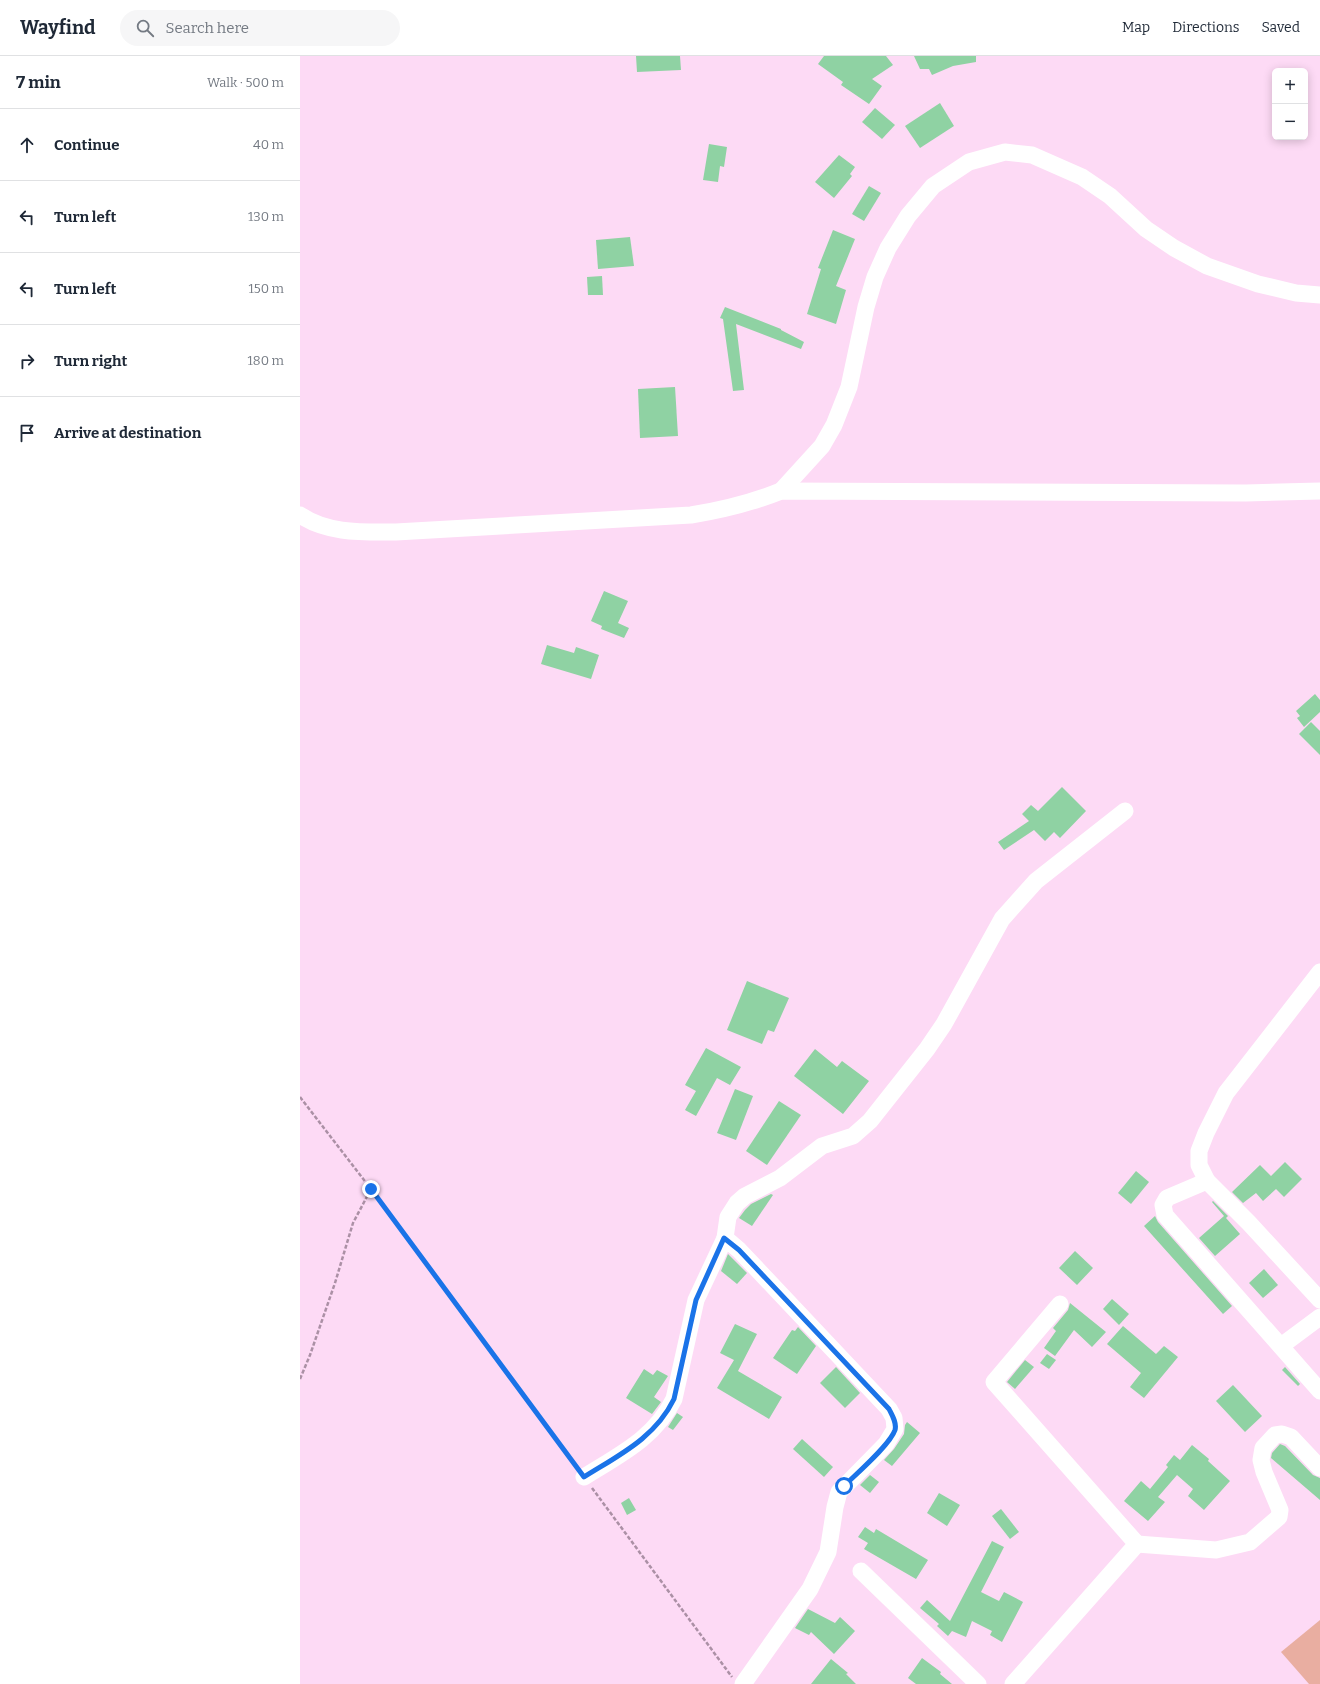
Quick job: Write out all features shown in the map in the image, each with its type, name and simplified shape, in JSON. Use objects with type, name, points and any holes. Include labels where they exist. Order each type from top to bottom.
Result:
[{"type":"street","points":[[781,491],[822,446],[834,425],[849,387],[866,306],[875,277],[888,248],[908,216],[934,186],[969,162],[1005,152],[1032,155],[1082,177],[1110,196],[1146,229],[1157,237],[1207,266],[1258,284],[1296,293],[1320,295]]},
{"type":"street","points":[[300,515],[329,528],[358,532],[396,532],[690,515],[754,502],[781,491],[1246,493],[1320,491]]},
{"type":"street","points":[[584,1477],[638,1444],[667,1414],[674,1399],[696,1300],[724,1238],[728,1217],[736,1204],[745,1196],[780,1178],[822,1146],[853,1136],[870,1121],[927,1049],[944,1024],[1002,920],[1036,881],[1125,811]]},
{"type":"street","points":[[1320,972],[1226,1093],[1206,1133],[1199,1151],[1199,1166],[1206,1181],[1249,1223],[1320,1300]]},
{"type":"street","points":[[1206,1181],[1167,1198],[1163,1205],[1165,1215],[1320,1391]]},
{"type":"street","points":[[724,1238],[739,1250],[889,1409],[894,1418],[895,1430],[886,1444],[839,1492],[835,1507],[828,1552],[810,1589],[737,1681]]},
{"type":"street","points":[[1060,1304],[994,1382],[1137,1544],[1216,1550],[1250,1542],[1279,1517],[1280,1510],[1264,1472],[1261,1460],[1263,1448],[1275,1435],[1282,1434],[1290,1437],[1320,1468]]},
{"type":"street","points":[[1281,1346],[1320,1317]]},
{"type":"street","points":[[1013,1684],[1137,1544]]},
{"type":"street","points":[[861,1571],[978,1684]]},
{"type":"path","points":[[300,1097],[371,1189],[737,1681]]},
{"type":"path","points":[[300,1378],[310,1355],[335,1283],[353,1223],[371,1189]]},
{"type":"shaded area","points":[[1320,1620],[1320,1684],[1309,1684],[1281,1652]]},
{"type":"building","points":[[636,56],[680,56],[681,70],[637,72]]},
{"type":"building","points":[[824,56],[886,56],[893,65],[872,79],[882,86],[869,104],[841,85],[843,82],[818,64]]},
{"type":"building","points":[[914,56],[976,56],[976,62],[953,66],[932,75],[929,69],[920,69]]},
{"type":"building","points":[[940,103],[954,126],[920,148],[905,126]]},
{"type":"building","points":[[875,108],[895,125],[882,139],[862,122]]},
{"type":"building","points":[[709,144],[727,147],[724,167],[720,166],[718,182],[703,180]]},
{"type":"building","points":[[839,155],[855,167],[850,174],[852,176],[834,198],[815,182]]},
{"type":"building","points":[[869,186],[881,193],[864,221],[852,214]]},
{"type":"building","points":[[833,230],[855,239],[836,286],[846,290],[836,324],[807,314],[821,269],[818,268]]},
{"type":"building","points":[[630,237],[634,266],[598,269],[596,240]]},
{"type":"building","points":[[602,276],[603,295],[588,295],[587,277]]},
{"type":"building","points":[[725,307],[781,329],[804,342],[801,349],[736,324],[744,390],[733,391],[723,319],[720,318]]},
{"type":"building","points":[[675,387],[678,436],[640,438],[638,389]]},
{"type":"building","points":[[604,591],[628,601],[618,623],[629,628],[624,638],[601,629],[602,626],[591,621]]},
{"type":"building","points":[[547,645],[574,653],[576,647],[599,655],[591,679],[541,664]]},
{"type":"building","points":[[1315,694],[1320,700],[1320,712],[1304,727],[1297,718],[1300,716],[1296,711]]},
{"type":"building","points":[[1311,722],[1320,731],[1320,755],[1299,734]]},
{"type":"building","points":[[1062,787],[1086,811],[1060,838],[1054,832],[1045,841],[1034,830],[1004,850],[998,842],[1029,821],[1022,814],[1031,805],[1038,811]]},
{"type":"building","points":[[747,981],[789,998],[774,1032],[768,1030],[762,1044],[727,1030]]},
{"type":"building","points":[[706,1048],[741,1067],[730,1085],[717,1078],[696,1116],[685,1110],[696,1091],[685,1085]]},
{"type":"building","points":[[815,1049],[837,1067],[842,1061],[869,1081],[843,1114],[794,1076]]},
{"type":"building","points":[[735,1089],[753,1096],[736,1140],[717,1133]]},
{"type":"building","points":[[779,1101],[801,1115],[767,1165],[746,1151]]},
{"type":"building","points":[[1285,1162],[1302,1179],[1284,1197],[1276,1189],[1263,1201],[1256,1193],[1243,1203],[1232,1192],[1260,1165],[1271,1176]]},
{"type":"building","points":[[1136,1171],[1149,1182],[1131,1204],[1118,1193]]},
{"type":"building","points":[[771,1194],[773,1195],[752,1226],[739,1218],[751,1204]]},
{"type":"building","points":[[1213,1201],[1228,1216],[1226,1218],[1240,1234],[1215,1256],[1199,1238],[1224,1216],[1212,1202]]},
{"type":"building","points":[[1155,1216],[1158,1222],[1232,1306],[1223,1314],[1144,1226]]},
{"type":"building","points":[[1075,1251],[1093,1268],[1077,1285],[1059,1268]]},
{"type":"building","points":[[728,1254],[747,1273],[737,1284],[721,1271]]},
{"type":"building","points":[[1264,1269],[1278,1285],[1263,1298],[1249,1283]]},
{"type":"building","points":[[1112,1299],[1129,1314],[1119,1325],[1103,1309]]},
{"type":"building","points":[[1070,1303],[1106,1332],[1092,1347],[1074,1330],[1055,1356],[1044,1348],[1056,1331],[1053,1328],[1068,1310]]},
{"type":"building","points":[[735,1324],[757,1334],[738,1371],[782,1397],[769,1419],[717,1388],[734,1360],[720,1353]]},
{"type":"building","points":[[1123,1326],[1156,1354],[1164,1346],[1178,1357],[1144,1398],[1130,1387],[1141,1373],[1107,1344]]},
{"type":"building","points":[[798,1327],[816,1346],[797,1374],[773,1358],[792,1330],[795,1331]]},
{"type":"building","points":[[1047,1354],[1056,1360],[1049,1369],[1040,1363]]},
{"type":"building","points":[[1025,1360],[1034,1367],[1015,1389],[1007,1382]]},
{"type":"building","points":[[836,1367],[860,1393],[845,1408],[820,1383]]},
{"type":"building","points":[[1285,1367],[1300,1384],[1298,1386],[1282,1370]]},
{"type":"building","points":[[644,1369],[653,1375],[657,1370],[668,1376],[654,1397],[661,1402],[652,1414],[626,1398]]},
{"type":"building","points":[[1233,1385],[1262,1416],[1245,1432],[1216,1401]]},
{"type":"building","points":[[677,1413],[683,1417],[673,1430],[668,1427]]},
{"type":"building","points":[[907,1422],[920,1433],[892,1466],[884,1460],[894,1449],[904,1434],[905,1425]]},
{"type":"building","points":[[802,1439],[833,1467],[824,1477],[793,1449]]},
{"type":"building","points":[[1280,1444],[1285,1446],[1313,1475],[1320,1478],[1320,1500],[1271,1458],[1272,1453]]},
{"type":"building","points":[[1192,1445],[1209,1459],[1208,1461],[1230,1481],[1204,1510],[1188,1496],[1193,1489],[1177,1475],[1158,1497],[1165,1502],[1148,1521],[1124,1501],[1141,1481],[1150,1489],[1168,1467],[1166,1465],[1174,1455],[1180,1460]]},
{"type":"building","points":[[870,1475],[879,1482],[870,1493],[860,1485]]},
{"type":"building","points":[[939,1493],[960,1505],[947,1526],[927,1513]]},
{"type":"building","points":[[629,1498],[636,1510],[627,1515],[621,1503]]},
{"type":"building","points":[[1001,1509],[1019,1532],[1010,1539],[992,1516]]},
{"type":"building","points":[[865,1527],[874,1533],[876,1529],[928,1560],[916,1579],[864,1549],[868,1543],[858,1537]]},
{"type":"building","points":[[992,1541],[1004,1547],[981,1592],[999,1601],[1004,1592],[1023,1602],[1002,1642],[990,1635],[992,1631],[972,1621],[966,1637],[952,1631],[948,1636],[937,1626],[939,1624],[920,1608],[927,1600],[950,1621]]},
{"type":"building","points":[[808,1609],[835,1623],[840,1617],[855,1631],[834,1654],[811,1632],[809,1635],[795,1628]]},
{"type":"building","points":[[922,1658],[941,1672],[940,1674],[952,1684],[916,1684],[908,1678]]},
{"type":"building","points":[[831,1659],[848,1673],[846,1674],[856,1684],[811,1684]]},
{"type":"route","points":[[371,1189],[584,1477],[638,1444],[667,1414],[674,1399],[696,1300],[724,1238],[739,1250],[889,1409],[894,1418],[895,1430],[886,1444],[844,1486]]}]
